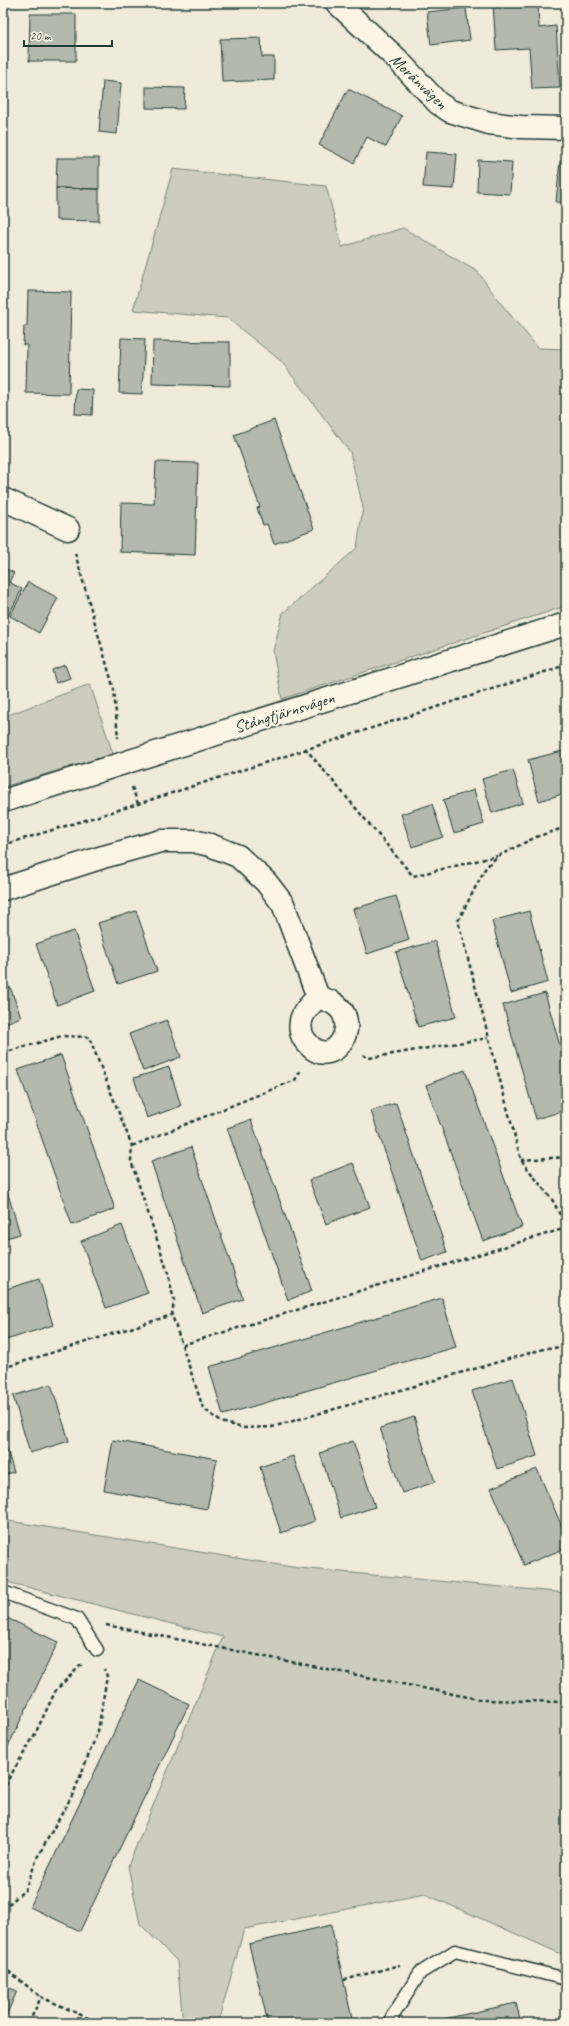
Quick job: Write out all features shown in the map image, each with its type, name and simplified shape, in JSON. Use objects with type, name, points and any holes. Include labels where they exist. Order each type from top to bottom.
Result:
[{"type":"street","name":"Moränvägen","points":[[337,3],[397,59],[438,103],[450,111],[490,123],[521,127],[566,128]]},
{"type":"street","points":[[3,499],[68,529]]},
{"type":"street","name":"Stångtjärnsvägen","points":[[3,801],[566,624]]},
{"type":"street","points":[[3,889],[103,857],[161,841],[193,841],[210,845],[238,856],[266,882],[283,904],[318,997],[334,1003],[347,1023],[346,1034],[342,1043],[335,1049],[321,1052],[313,1049],[306,1043],[300,1027],[306,1008],[318,997]]},
{"type":"lane","points":[[3,1592],[77,1619],[97,1650]]},
{"type":"lane","points":[[392,2023],[392,2017],[420,1973],[455,1951],[566,1979]]},
{"type":"path","points":[[68,529],[114,690],[118,742],[138,804]]},
{"type":"path","points":[[3,845],[138,804],[305,748],[566,665]]},
{"type":"path","points":[[305,748],[413,876],[498,856]]},
{"type":"path","points":[[182,1345],[566,1227],[553,1201],[521,1160],[458,921],[486,866],[498,856],[536,837],[566,827]]},
{"type":"path","points":[[3,1053],[62,1036],[89,1037],[132,1146],[131,1161],[168,1273],[174,1301],[172,1315],[203,1408],[221,1422],[243,1428],[272,1427],[547,1348],[566,1347]]},
{"type":"path","points":[[342,1043],[369,1058],[488,1038]]},
{"type":"path","points":[[132,1146],[295,1080],[313,1049]]},
{"type":"path","points":[[521,1160],[566,1157]]},
{"type":"path","points":[[3,1368],[172,1315]]},
{"type":"path","points":[[77,1619],[483,1700],[566,1702]]},
{"type":"path","points":[[3,1792],[9,1778],[34,1736],[56,1690],[97,1650],[107,1676],[98,1731],[74,1792],[38,1856],[25,1890],[3,1909]]},
{"type":"path","points":[[344,1980],[397,1964],[431,1966]]},
{"type":"path","points":[[3,1967],[41,1997],[99,2023],[127,2020],[178,2023]]},
{"type":"path","points":[[29,2023],[41,1997]]},
{"type":"shaded area","points":[[173,169],[326,186],[342,247],[403,228],[478,272],[498,300],[538,348],[566,349],[566,606],[282,699],[273,651],[283,613],[357,548],[363,507],[350,452],[281,361],[227,318],[133,310]]},
{"type":"shaded area","points":[[90,684],[113,754],[3,787],[3,717]]},
{"type":"shaded area","points":[[3,1520],[298,1568],[566,1593],[566,1956],[425,1894],[244,1929],[218,2023],[183,2023],[177,1961],[140,1924],[128,1866],[223,1637],[3,1581]]},
{"type":"building","points":[[493,3],[538,3],[539,28],[556,26],[560,88],[532,89],[529,48],[496,50]]},
{"type":"building","points":[[466,8],[470,40],[431,45],[427,12]]},
{"type":"building","points":[[30,14],[76,14],[76,61],[29,61]]},
{"type":"building","points":[[261,38],[262,57],[274,57],[274,80],[222,82],[220,39]]},
{"type":"building","points":[[103,81],[121,83],[117,134],[99,132]]},
{"type":"building","points":[[146,87],[185,88],[184,109],[146,108]]},
{"type":"building","points":[[348,89],[402,116],[386,147],[367,137],[354,163],[319,145]]},
{"type":"building","points":[[426,152],[457,154],[454,189],[423,187]]},
{"type":"building","points":[[57,158],[99,158],[99,189],[56,188]]},
{"type":"building","points":[[478,160],[512,162],[510,194],[477,192]]},
{"type":"building","points":[[560,161],[566,162],[566,203],[556,202]]},
{"type":"building","points":[[56,188],[99,189],[99,221],[56,220]]},
{"type":"building","points":[[28,291],[71,292],[69,394],[26,393],[27,345],[23,345],[24,326],[27,326]]},
{"type":"building","points":[[121,338],[145,339],[142,394],[119,393]]},
{"type":"building","points":[[153,341],[230,342],[230,386],[152,384]]},
{"type":"building","points":[[76,389],[93,390],[92,415],[75,414]]},
{"type":"building","points":[[274,420],[314,529],[274,544],[267,524],[263,525],[257,508],[260,507],[234,435]]},
{"type":"building","points":[[156,462],[198,463],[195,555],[120,552],[121,503],[154,504]]},
{"type":"building","points":[[3,567],[14,573],[9,582],[22,589],[3,626]]},
{"type":"building","points":[[28,582],[58,598],[39,633],[10,616]]},
{"type":"building","points":[[65,665],[70,678],[56,683],[52,670]]},
{"type":"building","points":[[566,750],[566,793],[539,801],[528,760]]},
{"type":"building","points":[[513,770],[523,803],[492,813],[482,779]]},
{"type":"building","points":[[474,790],[484,824],[454,833],[443,800]]},
{"type":"building","points":[[432,804],[443,837],[412,847],[401,814]]},
{"type":"building","points":[[396,896],[409,940],[367,954],[353,909]]},
{"type":"building","points":[[136,911],[157,971],[118,984],[98,923]]},
{"type":"building","points":[[529,911],[548,982],[511,993],[492,921]]},
{"type":"building","points":[[74,931],[95,991],[57,1005],[36,944]]},
{"type":"building","points":[[435,941],[456,1017],[418,1027],[396,952]]},
{"type":"building","points":[[10,987],[21,1017],[3,1024],[3,990]]},
{"type":"building","points":[[545,993],[566,1067],[566,1110],[536,1119],[503,1005]]},
{"type":"building","points":[[167,1020],[181,1057],[143,1071],[129,1034]]},
{"type":"building","points":[[61,1055],[115,1209],[72,1225],[18,1070]]},
{"type":"building","points":[[169,1067],[181,1106],[147,1118],[134,1078]]},
{"type":"building","points":[[465,1070],[522,1227],[483,1241],[426,1085]]},
{"type":"building","points":[[396,1103],[447,1252],[422,1261],[371,1111]]},
{"type":"building","points":[[251,1120],[312,1291],[288,1300],[227,1128]]},
{"type":"building","points":[[191,1147],[243,1299],[202,1313],[151,1161]]},
{"type":"building","points":[[353,1163],[370,1207],[326,1224],[309,1180]]},
{"type":"building","points":[[3,1177],[20,1234],[3,1239]]},
{"type":"building","points":[[122,1225],[148,1293],[106,1308],[81,1241]]},
{"type":"building","points":[[39,1279],[53,1325],[3,1341],[3,1290]]},
{"type":"building","points":[[442,1298],[456,1347],[223,1415],[209,1367]]},
{"type":"building","points":[[513,1378],[537,1456],[497,1469],[472,1391]]},
{"type":"building","points":[[51,1384],[69,1441],[30,1453],[13,1396]]},
{"type":"building","points":[[414,1417],[435,1482],[402,1493],[380,1428]]},
{"type":"building","points":[[3,1437],[14,1472],[3,1475]]},
{"type":"building","points":[[113,1440],[217,1459],[207,1509],[104,1490]]},
{"type":"building","points":[[353,1441],[375,1507],[341,1518],[320,1453]]},
{"type":"building","points":[[293,1456],[315,1521],[281,1533],[260,1467]]},
{"type":"building","points":[[537,1469],[566,1536],[566,1548],[524,1565],[491,1488]]},
{"type":"building","points":[[5,1617],[58,1642],[3,1757],[3,1622]]},
{"type":"building","points":[[139,1680],[189,1704],[80,1931],[30,1907]]},
{"type":"building","points":[[331,1925],[353,2023],[268,2023],[249,1944]]},
{"type":"building","points":[[3,1985],[17,1991],[3,2023]]},
{"type":"building","points":[[516,2003],[521,2023],[435,2023],[435,2021]]}]
